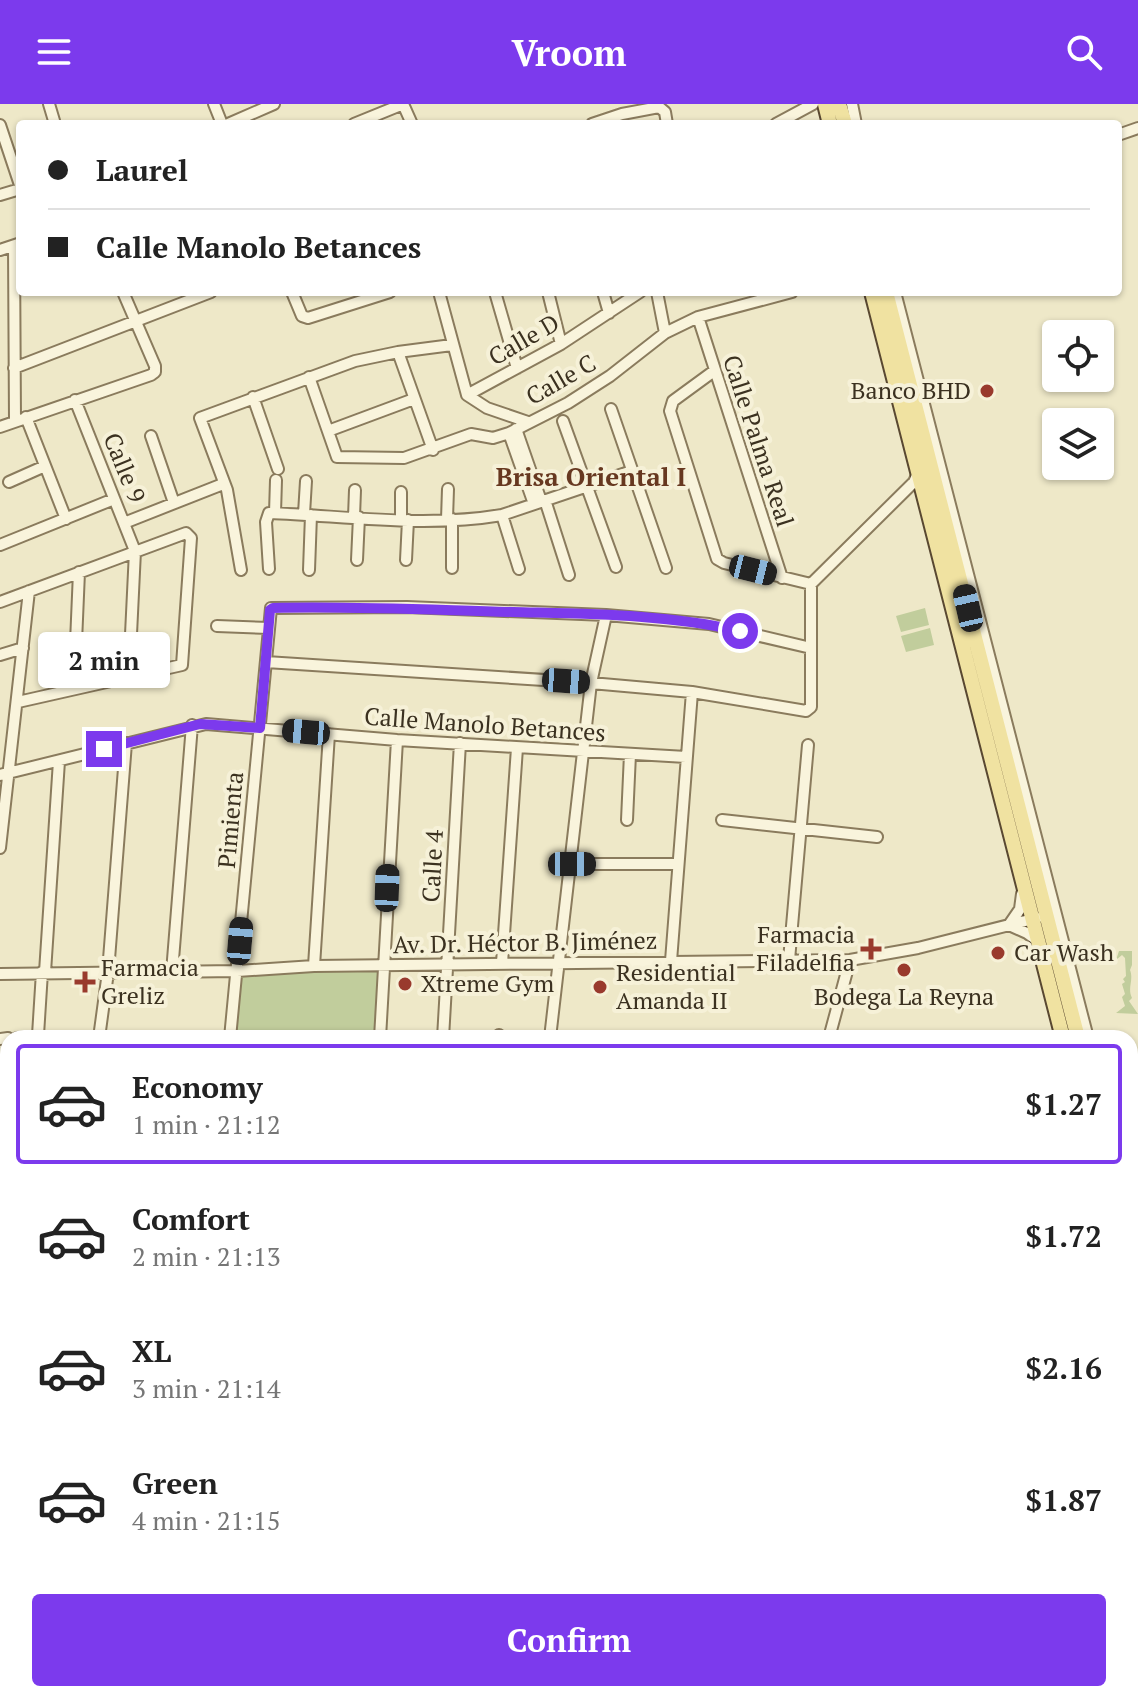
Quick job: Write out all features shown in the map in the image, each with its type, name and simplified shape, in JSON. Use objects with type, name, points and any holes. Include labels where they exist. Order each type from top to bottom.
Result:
[{"type":"main road","points":[[873,296],[1022,876],[1040,917],[1038,942],[1061,1030]]},
{"type":"main road","points":[[887,296],[1040,917],[1075,1030]]},
{"type":"street","points":[[364,120],[403,104]]},
{"type":"street","points":[[783,120],[813,104]]},
{"type":"street","points":[[237,120],[271,105]]},
{"type":"street","points":[[604,120],[662,108],[666,120]]},
{"type":"street","points":[[0,125],[16,175]]},
{"type":"street","points":[[15,421],[16,286]]},
{"type":"street","points":[[0,427],[155,372],[125,296]]},
{"type":"street","points":[[14,368],[201,296]]},
{"type":"street","points":[[294,296],[302,316],[308,318],[377,296]]},
{"type":"street","points":[[440,296],[467,395],[487,408],[528,422]]},
{"type":"street","points":[[496,296],[517,368]]},
{"type":"street","points":[[549,296],[561,344]]},
{"type":"street","points":[[604,296],[609,313]]},
{"type":"street","name":"Calle D","points":[[467,395],[561,344],[634,296]]},
{"type":"street","points":[[658,296],[665,333]]},
{"type":"street","name":"Calle C","points":[[328,431],[337,457],[404,458],[471,434],[493,438],[568,403],[610,376],[665,333],[698,317],[777,296]]},
{"type":"street","points":[[896,296],[1086,1030]]},
{"type":"street","name":"Calle Palma Real","points":[[698,317],[782,578]]},
{"type":"street","points":[[241,570],[230,504],[200,418],[355,361],[452,345]]},
{"type":"street","points":[[398,352],[433,450]]},
{"type":"street","points":[[714,371],[673,401],[670,411],[720,562],[811,584]]},
{"type":"street","points":[[309,377],[328,431],[414,399]]},
{"type":"street","points":[[253,397],[277,475],[275,513]]},
{"type":"street","name":"Calle 9","points":[[75,400],[135,551]]},
{"type":"street","points":[[611,409],[666,568]]},
{"type":"street","points":[[26,417],[66,519]]},
{"type":"street","points":[[563,421],[616,567]]},
{"type":"street","points":[[512,431],[569,575]]},
{"type":"street","points":[[151,436],[174,503]]},
{"type":"street","points":[[9,482],[45,466]]},
{"type":"street","points":[[269,569],[266,522],[269,513],[404,520],[502,515],[632,471]]},
{"type":"street","points":[[266,662],[692,692],[806,711],[811,707],[811,584],[914,482],[919,471]]},
{"type":"street","points":[[306,481],[309,570]]},
{"type":"street","points":[[124,523],[223,484]]},
{"type":"street","points":[[448,489],[452,568]]},
{"type":"street","points":[[355,490],[357,560]]},
{"type":"street","points":[[401,492],[406,560]]},
{"type":"street","points":[[0,545],[114,499]]},
{"type":"street","points":[[502,515],[519,569]]},
{"type":"street","points":[[0,602],[186,533],[191,538],[183,662],[180,666],[18,702]]},
{"type":"street","points":[[129,676],[135,551]]},
{"type":"street","points":[[74,689],[79,572]]},
{"type":"street","points":[[0,848],[4,775],[18,702],[29,591]]},
{"type":"street","name":"Pimienta","points":[[231,1030],[270,610],[407,607],[606,615]]},
{"type":"street","points":[[551,1030],[591,683],[606,615],[709,624],[811,648]]},
{"type":"street","points":[[217,626],[269,628]]},
{"type":"street","points":[[0,655],[23,648]]},
{"type":"street","points":[[671,961],[692,692]]},
{"type":"street","name":"Calle Manolo Betances","points":[[4,775],[192,725],[206,724],[397,740],[686,757]]},
{"type":"street","points":[[172,972],[192,725]]},
{"type":"street","points":[[314,966],[329,734]]},
{"type":"street","points":[[380,1030],[397,740]]},
{"type":"street","points":[[100,1030],[108,972],[126,743]]},
{"type":"street","name":"Calle 4","points":[[444,1030],[460,743]]},
{"type":"street","points":[[789,960],[808,745]]},
{"type":"street","points":[[502,963],[517,748]]},
{"type":"street","points":[[627,820],[630,754]]},
{"type":"street","points":[[38,1030],[59,761]]},
{"type":"street","points":[[722,820],[877,837]]},
{"type":"street","points":[[572,864],[677,864]]},
{"type":"street","points":[[1022,876],[1020,909],[1009,925],[1038,942]]},
{"type":"street","name":"Av. Dr. Héctor B. Jiménez","points":[[0,974],[237,971],[314,966],[850,960],[918,948],[1040,917]]},
{"type":"street","points":[[831,1030],[850,960]]},
{"type":"green space","points":[[925,608],[929,625],[901,632],[896,616]]},
{"type":"green space","points":[[930,628],[934,645],[906,652],[901,636]]},
{"type":"green space","points":[[1119,951],[1132,951],[1132,998],[1129,1001],[1138,1014],[1116,1013],[1125,1006],[1122,984],[1126,976],[1125,958],[1122,955],[1116,960]]},
{"type":"green space","points":[[379,969],[378,1030],[236,1030],[241,971]]},
{"type":"place","name":"Banco BHD","points":[[987,391]]},
{"type":"place","name":"Farmacia Filadelfia","points":[[871,949]]},
{"type":"place","name":"Car Wash","points":[[998,953]]},
{"type":"place","name":"Bodega La Reyna","points":[[904,970]]},
{"type":"place","name":"Farmacia Greliz","points":[[85,982]]},
{"type":"place","name":"Xtreme Gym","points":[[405,984]]},
{"type":"place","name":"Residential Amanda II","points":[[600,987]]},
{"type":"district","name":"Brisa Oriental I","points":[[591,477]]},
{"type":"route","points":[[104,749],[192,725],[260,728],[270,610],[273,608],[407,607],[606,615],[709,624],[740,631]]}]
